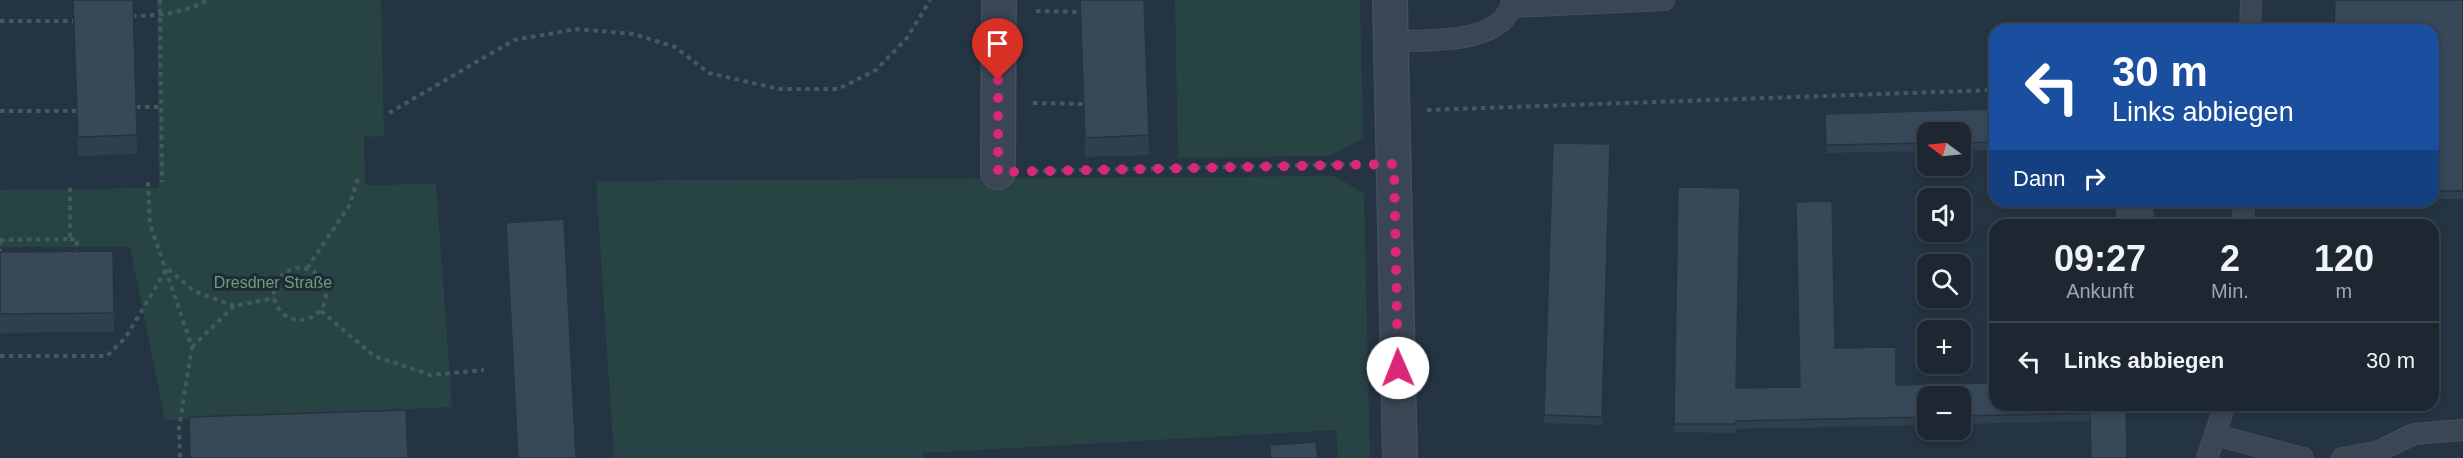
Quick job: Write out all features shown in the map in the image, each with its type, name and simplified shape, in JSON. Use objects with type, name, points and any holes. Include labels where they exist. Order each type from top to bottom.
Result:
[{"type":"street","points":[[1390,0],[1400,458]]},
{"type":"street","points":[[998,172],[999,6]]},
{"type":"lane","points":[[1391,41],[1463,39],[1494,28],[1512,3],[1664,0]]},
{"type":"lane","points":[[2250,24],[2251,0]]},
{"type":"lane","points":[[2207,458],[2223,411]]},
{"type":"lane","points":[[2342,458],[2377,452],[2414,434],[2463,430]]},
{"type":"lane","points":[[2216,435],[2303,458]]},
{"type":"path","points":[[160,0],[162,182]]},
{"type":"path","points":[[132,16],[160,16],[196,6],[208,0]]},
{"type":"path","points":[[389,113],[514,40],[577,29],[634,34],[675,47],[709,73],[769,87],[838,89],[876,70],[907,38],[930,0]]},
{"type":"path","points":[[999,6],[1080,12]]},
{"type":"path","points":[[0,21],[73,21]]},
{"type":"path","points":[[1394,111],[1989,90]]},
{"type":"path","points":[[998,103],[1084,104]]},
{"type":"path","points":[[136,108],[161,107]]},
{"type":"path","points":[[0,111],[76,111]]},
{"type":"path","points":[[998,172],[1394,164]]},
{"type":"path","points":[[307,268],[349,206],[358,179]]},
{"type":"path","points":[[148,182],[150,224],[167,268],[192,347],[179,428],[180,458]]},
{"type":"path","points":[[70,183],[70,239]]},
{"type":"path","points":[[0,261],[0,240],[70,239],[77,239],[77,260]]},
{"type":"path","points":[[167,268],[194,291],[234,306],[274,298]]},
{"type":"path","points":[[0,356],[107,356],[126,337],[167,268]]},
{"type":"path","points":[[294,268],[307,268],[324,281],[327,291],[326,302],[321,311],[311,319],[299,321],[287,318],[278,309],[274,298],[275,285],[282,274],[294,268]]},
{"type":"path","points":[[192,347],[234,306]]},
{"type":"path","points":[[321,311],[374,356],[430,375],[484,370]]},
{"type":"green space","name":"Dresdner Straße","points":[[157,0],[381,0],[384,136],[364,137],[365,185],[436,184],[452,407],[165,420],[130,247],[0,247],[0,190],[159,188]]},
{"type":"green space","points":[[1175,0],[1360,0],[1363,138],[1330,156],[1178,158]]},
{"type":"green space","points":[[1335,176],[1364,194],[1370,458],[1338,458],[1336,430],[922,453],[922,458],[614,458],[596,181]]},
{"type":"building","points":[[73,0],[133,0],[137,135],[78,137]]},
{"type":"building","points":[[1080,0],[1144,0],[1149,135],[1085,138]]},
{"type":"building","points":[[2335,0],[2463,0],[2463,191],[2439,191],[2439,24],[2334,24]]},
{"type":"building","points":[[1989,109],[1989,142],[1971,143],[1971,122],[1917,122],[1917,143],[1826,145],[1825,114]]},
{"type":"building","points":[[1553,143],[1610,144],[1602,417],[1544,415]]},
{"type":"building","points":[[1678,187],[1740,188],[1736,388],[1800,387],[1796,202],[1832,201],[1835,348],[1896,347],[1896,385],[1989,383],[1989,411],[2126,411],[2127,458],[2091,458],[2090,413],[1971,416],[1971,386],[1917,386],[1917,417],[1736,421],[1736,424],[1674,424]]},
{"type":"building","points":[[2115,207],[2154,207],[2155,219],[2115,219]]},
{"type":"building","points":[[564,219],[576,458],[518,458],[506,223]]},
{"type":"building","points":[[113,251],[114,313],[0,314],[0,252]]},
{"type":"building","points":[[406,410],[408,458],[190,458],[189,417]]},
{"type":"building","points":[[1316,442],[1318,458],[1270,458],[1270,445]]},
{"type":"route","points":[[998,80],[998,172],[1394,164],[1398,368]]}]
